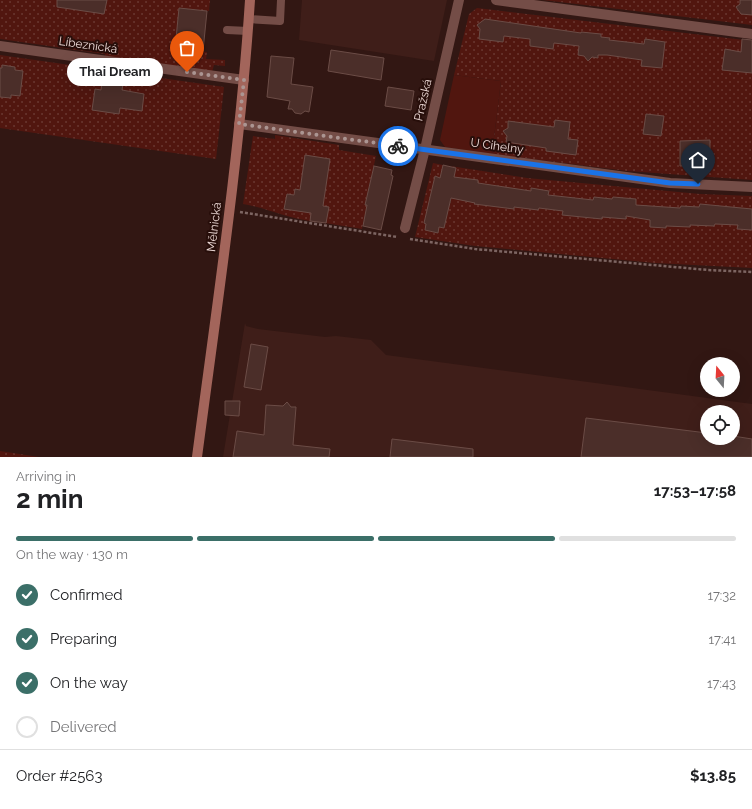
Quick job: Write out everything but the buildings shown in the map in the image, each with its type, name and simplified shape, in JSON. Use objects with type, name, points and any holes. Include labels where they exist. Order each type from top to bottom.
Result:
[{"type":"main road","name":"Mělnická","points":[[196,457],[230,210],[244,80],[250,0]]},
{"type":"street","name":"Pražská","points":[[405,228],[425,149],[459,0]]},
{"type":"street","points":[[496,0],[752,34]]},
{"type":"street","name":"Líbeznická","points":[[0,46],[244,80]]},
{"type":"street","name":"U Cihelny","points":[[239,124],[670,183],[752,187]]},
{"type":"lane","points":[[248,19],[280,21],[281,0]]},
{"type":"lane","points":[[227,30],[248,31]]},
{"type":"path","points":[[230,210],[475,249],[708,270],[752,272]]},
{"type":"shaded area","points":[[0,0],[210,0],[209,11],[179,8],[175,49],[207,52],[206,59],[225,60],[225,66],[214,65],[212,72],[105,57],[105,54],[0,39]]},
{"type":"shaded area","points":[[302,0],[447,0],[434,61],[299,40]]},
{"type":"shaded area","points":[[543,0],[752,0],[752,25]]},
{"type":"shaded area","points":[[477,8],[752,41],[752,180],[627,171],[492,154],[501,81],[454,75],[469,14]]},
{"type":"shaded area","points":[[0,55],[224,87],[216,159],[0,128]]},
{"type":"shaded area","points":[[454,75],[501,81],[492,154],[445,147],[440,140]]},
{"type":"shaded area","points":[[275,135],[339,145],[339,150],[376,156],[365,205],[367,205],[362,229],[325,223],[329,207],[313,204],[310,221],[293,218],[243,204],[253,136],[275,139]]},
{"type":"shaded area","points":[[433,163],[443,165],[440,178],[435,177],[424,223],[426,224],[425,230],[437,233],[439,227],[444,228],[448,213],[446,212],[447,204],[450,204],[454,189],[451,188],[456,168],[450,166],[527,178],[700,194],[752,196],[752,268],[655,263],[475,246],[415,237]]},
{"type":"shaded area","points":[[245,323],[246,326],[258,329],[325,337],[336,336],[371,340],[386,355],[752,404],[752,457],[223,457]]},
{"type":"shaded area","points":[[0,451],[39,457],[0,457]]},
{"type":"way so far","points":[[187,72],[244,80],[239,124],[398,146]]},
{"type":"place","name":"Thai Dream","points":[[187,72]]},
{"type":"route","points":[[398,146],[670,183],[698,184]]}]
